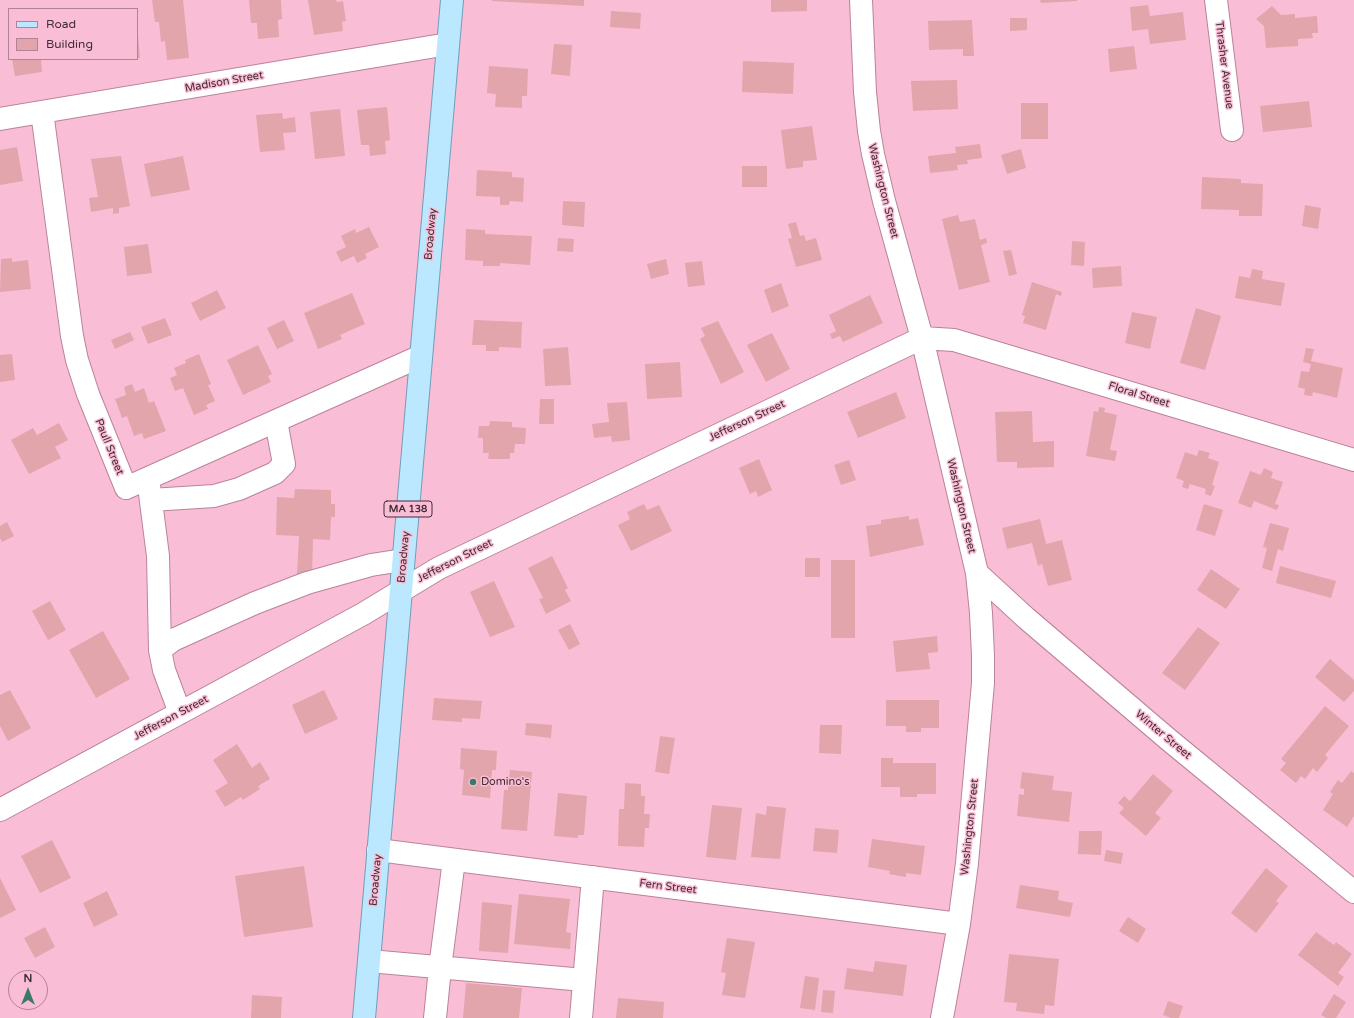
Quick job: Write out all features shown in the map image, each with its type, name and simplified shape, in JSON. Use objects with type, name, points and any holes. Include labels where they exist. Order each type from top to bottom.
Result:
[{"type":"main road","name":"Broadway","points":[[364,1018],[452,0]]},
{"type":"street","name":"Washington Street","points":[[861,0],[865,92],[869,131],[884,201],[922,338],[977,573],[981,612],[983,656],[982,683],[967,863],[959,924],[942,1018]]},
{"type":"street","name":"Thrasher Avenue","points":[[1216,0],[1232,130]]},
{"type":"street","name":"Madison Street","points":[[0,119],[448,44]]},
{"type":"street","name":"Paull Street","points":[[42,112],[72,336],[80,371],[88,394],[126,488],[421,356]]},
{"type":"street","name":"Floral Street","points":[[922,338],[954,340],[1354,460]]},
{"type":"street","name":"Jefferson Street","points":[[0,810],[363,614],[439,568],[922,338]]},
{"type":"street","points":[[151,500],[214,496],[239,489],[275,473],[284,464],[276,421]]},
{"type":"street","points":[[149,478],[158,556],[160,650],[164,670],[180,713]]},
{"type":"street","points":[[160,650],[173,640],[255,603],[307,583],[371,565],[404,560]]},
{"type":"street","name":"Winter Street","points":[[977,573],[1026,618],[1169,740],[1354,892]]},
{"type":"street","name":"Fern Street","points":[[378,850],[959,924]]},
{"type":"street","points":[[435,1018],[454,860]]},
{"type":"street","points":[[581,1018],[593,877]]},
{"type":"street","points":[[369,961],[584,980]]},
{"type":"building","points":[[152,0],[183,0],[189,58],[167,60],[165,41],[161,42],[159,22],[155,22]]},
{"type":"building","points":[[249,0],[281,0],[282,19],[278,20],[279,37],[258,39],[257,23],[251,23]]},
{"type":"building","points":[[308,0],[343,1],[346,21],[342,22],[343,31],[314,35]]},
{"type":"building","points":[[584,0],[584,6],[492,1]]},
{"type":"building","points":[[771,0],[807,0],[807,11],[771,12]]},
{"type":"building","points":[[1040,0],[1077,0],[1077,1],[1041,3]]},
{"type":"building","points":[[1148,5],[1150,16],[1183,12],[1186,40],[1150,44],[1148,29],[1132,31],[1130,7]]},
{"type":"building","points":[[1272,6],[1281,15],[1295,14],[1295,18],[1317,16],[1318,33],[1312,33],[1313,38],[1298,39],[1298,46],[1266,48],[1264,26],[1256,19]]},
{"type":"building","points":[[611,11],[641,13],[640,29],[610,27]]},
{"type":"building","points":[[1010,18],[1027,18],[1027,30],[1010,31]]},
{"type":"building","points":[[972,20],[974,56],[963,56],[963,49],[929,50],[928,21]]},
{"type":"building","points":[[138,35],[140,58],[138,58]]},
{"type":"building","points":[[554,44],[572,45],[570,76],[551,74]]},
{"type":"building","points":[[1134,46],[1137,69],[1110,72],[1108,49]]},
{"type":"building","points":[[12,60],[41,60],[42,72],[15,76]]},
{"type":"building","points":[[743,61],[794,63],[793,94],[742,92]]},
{"type":"building","points":[[489,66],[528,69],[527,96],[522,96],[522,108],[495,107],[496,94],[487,93]]},
{"type":"building","points":[[957,80],[958,109],[913,111],[911,81]]},
{"type":"building","points":[[1309,101],[1312,127],[1263,132],[1260,106]]},
{"type":"building","points":[[1021,103],[1048,103],[1048,139],[1021,139]]},
{"type":"building","points":[[387,107],[390,140],[385,141],[386,154],[370,156],[369,145],[361,145],[357,110]]},
{"type":"building","points":[[340,109],[345,156],[315,159],[310,112]]},
{"type":"building","points":[[282,113],[283,119],[295,117],[296,132],[283,133],[285,150],[260,152],[256,115]]},
{"type":"building","points":[[812,126],[817,160],[803,161],[803,167],[786,169],[781,130]]},
{"type":"building","points":[[980,144],[982,158],[967,160],[968,164],[957,165],[958,170],[930,173],[928,156],[956,153],[955,147]]},
{"type":"building","points":[[17,147],[23,181],[0,185],[0,150]]},
{"type":"building","points":[[1021,149],[1026,168],[1007,174],[1001,155]]},
{"type":"building","points":[[121,156],[130,206],[119,208],[119,213],[113,214],[113,208],[91,212],[89,198],[98,197],[91,159]]},
{"type":"building","points":[[183,156],[190,190],[151,197],[144,164]]},
{"type":"building","points":[[742,166],[767,166],[767,187],[742,187]]},
{"type":"building","points":[[477,170],[512,172],[512,177],[524,178],[523,202],[510,201],[509,205],[500,205],[500,197],[476,196]]},
{"type":"building","points":[[1202,177],[1241,179],[1241,183],[1263,184],[1262,216],[1239,216],[1239,210],[1201,209]]},
{"type":"building","points":[[563,201],[585,202],[584,227],[562,225]]},
{"type":"building","points":[[1305,205],[1321,208],[1318,229],[1302,226]]},
{"type":"building","points":[[958,215],[960,222],[975,219],[980,240],[986,238],[987,243],[981,245],[990,282],[959,290],[942,219]]},
{"type":"building","points":[[796,222],[800,236],[804,235],[806,241],[816,238],[822,260],[796,267],[788,239],[792,238],[788,224]]},
{"type":"building","points":[[369,227],[379,247],[365,254],[367,258],[357,263],[354,256],[341,262],[336,252],[346,247],[341,236],[355,229],[356,233]]},
{"type":"building","points":[[466,229],[485,230],[485,234],[532,236],[530,265],[500,263],[500,266],[483,266],[483,261],[465,260]]},
{"type":"building","points":[[558,238],[574,239],[573,252],[557,251]]},
{"type":"building","points":[[1072,241],[1085,242],[1084,266],[1071,265]]},
{"type":"building","points":[[148,244],[152,273],[127,276],[124,247]]},
{"type":"building","points":[[1011,250],[1017,274],[1009,276],[1003,251]]},
{"type":"building","points":[[12,258],[12,262],[28,260],[31,289],[0,292],[1,259]]},
{"type":"building","points":[[666,259],[669,274],[651,279],[647,264]]},
{"type":"building","points":[[702,261],[705,285],[688,287],[685,263]]},
{"type":"building","points":[[1121,266],[1122,286],[1093,288],[1092,268]]},
{"type":"building","points":[[1252,269],[1263,271],[1262,279],[1285,283],[1281,306],[1235,298],[1239,276],[1250,278]]},
{"type":"building","points":[[1032,282],[1062,292],[1061,296],[1056,294],[1046,330],[1023,323],[1025,316],[1022,315]]},
{"type":"building","points":[[781,283],[789,306],[772,313],[764,290]]},
{"type":"building","points":[[217,290],[226,308],[200,321],[191,303]]},
{"type":"building","points":[[352,293],[365,324],[340,335],[342,339],[318,349],[304,313]]},
{"type":"building","points":[[870,295],[883,323],[843,342],[840,336],[832,339],[830,334],[836,331],[829,315]]},
{"type":"building","points":[[1196,308],[1221,316],[1205,370],[1180,363]]},
{"type":"building","points":[[1132,312],[1157,317],[1150,349],[1125,343]]},
{"type":"building","points":[[165,318],[172,335],[148,344],[141,327]]},
{"type":"building","points":[[284,320],[294,341],[277,349],[267,328]]},
{"type":"building","points":[[474,320],[522,322],[521,348],[499,347],[499,351],[486,351],[486,345],[472,345]]},
{"type":"building","points":[[718,321],[744,372],[721,384],[700,339],[705,336],[701,328]]},
{"type":"building","points":[[130,332],[134,340],[115,349],[111,340]]},
{"type":"building","points":[[772,333],[790,369],[766,382],[747,345]]},
{"type":"building","points":[[258,345],[272,374],[268,376],[271,382],[243,395],[227,360]]},
{"type":"building","points":[[568,347],[571,385],[545,386],[543,349]]},
{"type":"building","points":[[1306,348],[1314,349],[1311,361],[1343,368],[1337,398],[1313,392],[1312,396],[1304,395],[1305,389],[1298,387],[1301,371],[1309,372],[1311,364],[1303,362]]},
{"type":"building","points":[[12,354],[15,380],[0,382],[0,355]]},
{"type":"building","points":[[199,354],[211,384],[208,385],[215,401],[206,405],[208,409],[194,415],[183,388],[175,391],[170,378],[177,375],[174,368],[186,363],[185,360]]},
{"type":"building","points":[[680,362],[682,397],[647,399],[645,364]]},
{"type":"building","points":[[132,384],[135,392],[144,388],[149,403],[154,401],[166,431],[144,439],[142,433],[134,436],[127,416],[122,418],[115,399],[126,395],[124,387]]},
{"type":"building","points":[[896,392],[906,418],[858,438],[847,412]]},
{"type":"building","points":[[540,399],[554,399],[554,424],[539,424]]},
{"type":"building","points":[[627,402],[630,440],[612,442],[611,436],[594,438],[592,424],[609,422],[607,403]]},
{"type":"building","points":[[1099,407],[1105,408],[1104,412],[1117,415],[1110,450],[1117,451],[1115,461],[1086,456],[1094,411],[1098,412]]},
{"type":"building","points":[[1032,411],[1033,442],[1054,441],[1054,467],[1017,468],[1017,462],[997,462],[995,412]]},
{"type":"building","points":[[490,421],[512,422],[512,427],[526,428],[525,444],[515,444],[514,453],[510,453],[510,459],[488,459],[489,453],[483,453],[483,438],[478,438],[479,426],[489,426]]},
{"type":"building","points":[[59,423],[68,440],[55,447],[61,458],[29,474],[11,440],[33,428],[37,435]]},
{"type":"building","points":[[1199,450],[1210,453],[1208,458],[1219,462],[1212,485],[1215,486],[1211,496],[1205,494],[1206,489],[1190,484],[1188,489],[1182,487],[1184,481],[1176,478],[1185,452],[1197,456]]},
{"type":"building","points":[[759,459],[772,490],[758,497],[756,491],[750,494],[739,468]]},
{"type":"building","points":[[849,460],[856,480],[841,485],[834,465]]},
{"type":"building","points":[[1264,468],[1273,472],[1271,478],[1283,482],[1275,504],[1279,505],[1277,510],[1254,501],[1251,508],[1238,503],[1250,471],[1261,475]]},
{"type":"building","points":[[295,489],[331,490],[331,504],[335,504],[335,517],[331,517],[330,540],[313,539],[312,576],[297,575],[299,536],[276,535],[277,497],[294,498]]},
{"type":"building","points":[[644,504],[647,510],[659,505],[672,531],[631,551],[618,525],[630,519],[627,512]]},
{"type":"building","points":[[1204,504],[1223,510],[1215,536],[1196,530]]},
{"type":"building","points":[[909,516],[909,520],[918,518],[924,545],[870,557],[866,526],[881,524],[881,520]]},
{"type":"building","points":[[1040,519],[1046,544],[1062,540],[1072,580],[1048,586],[1042,564],[1038,566],[1032,543],[1007,549],[1002,528]]},
{"type":"building","points":[[7,522],[14,536],[2,542],[0,538],[0,526]]},
{"type":"building","points":[[1270,523],[1289,528],[1283,551],[1278,549],[1272,571],[1262,568],[1267,548],[1263,547]]},
{"type":"building","points":[[552,556],[568,588],[565,590],[571,601],[546,614],[539,599],[543,598],[528,568]]},
{"type":"building","points":[[805,558],[820,558],[820,577],[805,577]]},
{"type":"building","points":[[831,560],[855,560],[855,638],[831,638]]},
{"type":"building","points":[[1280,566],[1336,581],[1331,598],[1276,583]]},
{"type":"building","points":[[1211,569],[1240,589],[1226,609],[1197,590]]},
{"type":"building","points":[[494,581],[515,627],[490,637],[470,592]]},
{"type":"building","points":[[50,601],[66,630],[48,640],[32,611]]},
{"type":"building","points":[[570,624],[580,644],[569,650],[558,630]]},
{"type":"building","points":[[1198,627],[1220,643],[1185,690],[1162,673]]},
{"type":"building","points":[[103,631],[130,679],[96,698],[69,650]]},
{"type":"building","points":[[937,636],[938,652],[928,653],[930,669],[896,672],[893,641]]},
{"type":"building","points":[[1330,659],[1354,680],[1354,691],[1344,702],[1315,677]]},
{"type":"building","points":[[10,690],[31,728],[8,741],[0,726],[0,695]]},
{"type":"building","points":[[324,690],[338,719],[305,734],[292,705]]},
{"type":"building","points":[[434,698],[482,701],[480,719],[462,718],[462,722],[432,720]]},
{"type":"building","points":[[886,700],[939,700],[939,728],[921,728],[921,732],[906,732],[906,726],[886,726]]},
{"type":"building","points":[[1325,706],[1349,726],[1325,755],[1328,758],[1317,772],[1313,768],[1305,779],[1301,776],[1296,783],[1280,770],[1286,763],[1281,759]]},
{"type":"building","points":[[526,723],[552,725],[551,738],[525,735]]},
{"type":"building","points":[[820,725],[842,725],[841,754],[819,753]]},
{"type":"building","points":[[660,736],[675,738],[669,774],[655,772]]},
{"type":"building","points":[[237,744],[252,768],[260,762],[270,779],[258,786],[260,789],[243,800],[241,797],[225,807],[215,791],[228,783],[213,760]]},
{"type":"building","points":[[461,748],[497,751],[496,770],[492,770],[490,798],[462,795],[464,770],[460,769]]},
{"type":"building","points":[[881,758],[893,758],[893,763],[936,763],[936,794],[917,794],[917,797],[900,797],[900,787],[881,787]]},
{"type":"building","points":[[510,770],[532,772],[527,831],[501,829],[504,790],[508,790]]},
{"type":"building","points":[[1351,771],[1354,773],[1354,816],[1347,827],[1323,810],[1333,794],[1330,792],[1338,780],[1342,783]]},
{"type":"building","points":[[1022,772],[1054,776],[1052,790],[1072,792],[1069,822],[1017,816],[1019,794],[1024,795],[1024,789],[1020,788]]},
{"type":"building","points":[[1153,774],[1173,791],[1155,813],[1161,818],[1146,836],[1119,813],[1124,808],[1118,803],[1124,796],[1130,801]]},
{"type":"building","points":[[625,783],[641,784],[641,796],[645,796],[644,814],[650,814],[649,828],[645,828],[644,847],[618,846],[619,809],[624,809]]},
{"type":"building","points":[[558,793],[587,796],[584,835],[578,835],[578,838],[554,836]]},
{"type":"building","points":[[712,805],[742,808],[736,860],[706,857]]},
{"type":"building","points":[[767,806],[786,808],[780,859],[751,857],[756,813],[766,815]]},
{"type":"building","points":[[815,828],[839,830],[837,853],[813,851]]},
{"type":"building","points":[[1079,831],[1102,831],[1101,855],[1078,854]]},
{"type":"building","points":[[872,839],[925,846],[921,875],[906,873],[906,877],[889,874],[890,871],[868,867]]},
{"type":"building","points":[[52,840],[71,878],[40,893],[21,856]]},
{"type":"building","points":[[1106,850],[1123,853],[1121,864],[1104,861]]},
{"type":"building","points":[[304,866],[313,927],[244,937],[235,876]]},
{"type":"building","points":[[1266,868],[1288,886],[1276,901],[1279,903],[1256,933],[1231,913]]},
{"type":"building","points":[[0,878],[16,910],[0,918]]},
{"type":"building","points":[[1020,885],[1059,891],[1058,900],[1073,903],[1070,917],[1016,908]]},
{"type":"building","points":[[107,891],[118,915],[94,927],[83,903]]},
{"type":"building","points":[[519,894],[570,899],[566,932],[571,933],[570,949],[514,944]]},
{"type":"building","points":[[482,902],[512,905],[508,953],[479,951]]},
{"type":"building","points":[[1128,917],[1146,929],[1138,943],[1119,931]]},
{"type":"building","points":[[45,927],[55,947],[35,958],[24,938]]},
{"type":"building","points":[[1316,932],[1334,945],[1336,942],[1352,954],[1338,973],[1344,977],[1338,986],[1298,955]]},
{"type":"building","points":[[727,938],[755,942],[745,998],[722,995],[726,973],[721,972]]},
{"type":"building","points":[[1009,954],[1059,959],[1054,1006],[1045,1005],[1044,1014],[1016,1011],[1017,1003],[1004,1002]]},
{"type":"building","points":[[875,961],[907,965],[903,996],[844,989],[847,968],[873,972]]},
{"type":"building","points":[[805,976],[819,978],[815,1010],[800,1008]]},
{"type":"building","points":[[466,983],[522,988],[519,1018],[463,1018]]},
{"type":"building","points":[[823,990],[835,991],[833,1013],[821,1012]]},
{"type":"building","points":[[1334,994],[1346,1002],[1336,1018],[1327,1018],[1321,1015]]},
{"type":"building","points":[[252,995],[282,997],[281,1018],[251,1018]]},
{"type":"building","points":[[618,998],[664,1002],[663,1018],[616,1018]]},
{"type":"building","points":[[1168,1001],[1183,1006],[1179,1018],[1171,1018],[1163,1015]]},
{"type":"place","name":"Domino's","points":[[473,782]]}]
